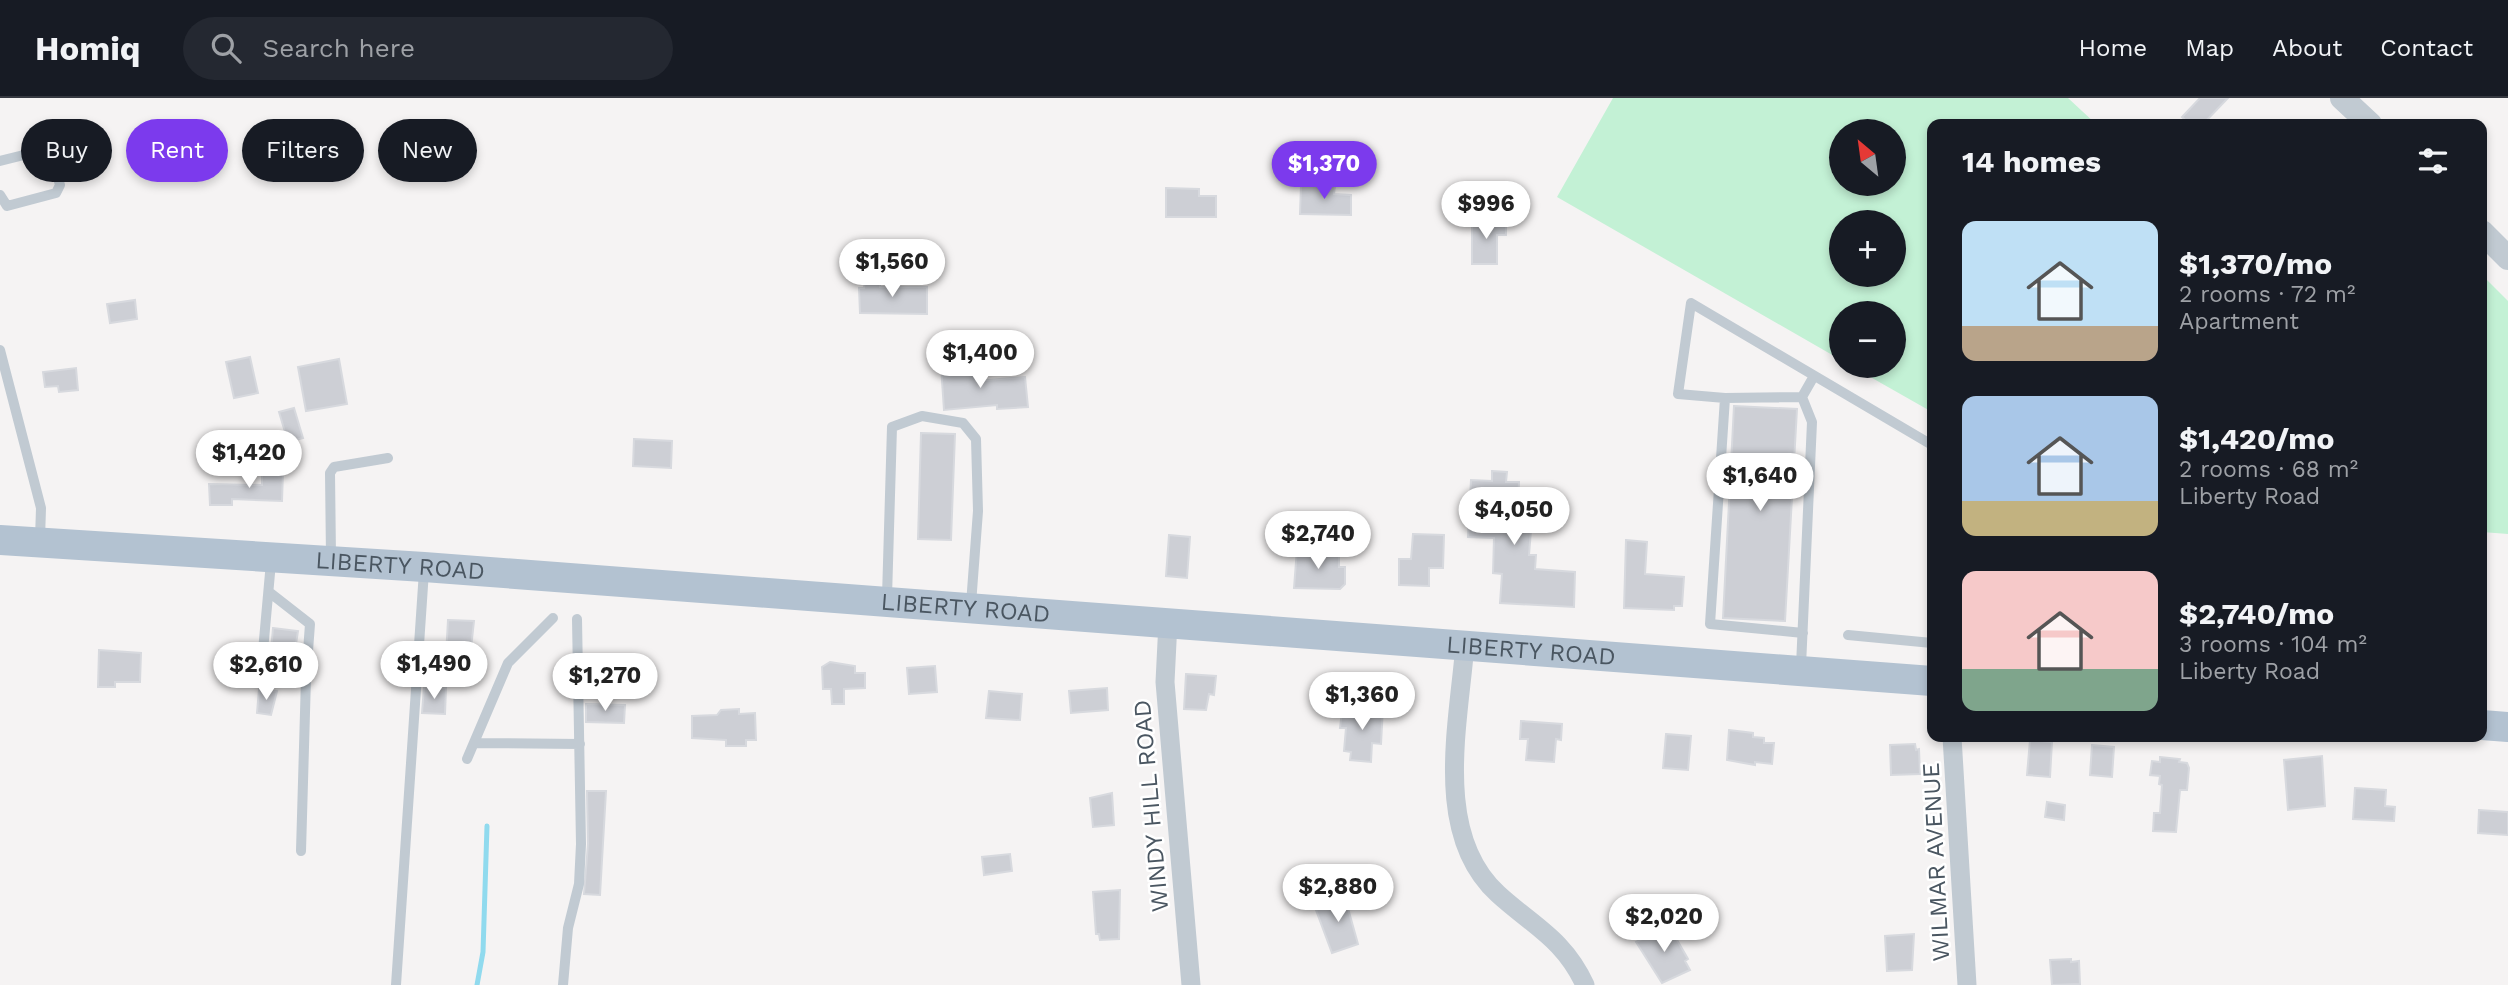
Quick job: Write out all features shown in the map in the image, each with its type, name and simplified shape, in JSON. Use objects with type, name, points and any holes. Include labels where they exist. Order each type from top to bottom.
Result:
[{"type":"main road","name":"LIBERTY ROAD","points":[[0,540],[424,567],[1927,681]]},
{"type":"main road","points":[[2487,725],[2508,727]]},
{"type":"street","points":[[2343,98],[2365,119]]},
{"type":"street","points":[[2487,237],[2508,258]]},
{"type":"street","name":"WINDY HILL ROAD","points":[[1168,622],[1165,682],[1191,985]]},
{"type":"street","points":[[1465,644],[1455,786],[1461,837],[1481,875],[1496,893],[1562,947],[1585,985]]},
{"type":"street","name":"WILMAR AVENUE","points":[[1952,742],[1967,985]]},
{"type":"lane","points":[[0,161],[44,150],[52,156],[60,186],[56,193],[7,206],[0,195]]},
{"type":"lane","points":[[1802,397],[1725,398],[1678,394],[1691,303],[1927,441]]},
{"type":"lane","points":[[0,350],[41,508],[40,543]]},
{"type":"lane","points":[[1802,397],[1814,376]]},
{"type":"lane","points":[[1801,671],[1812,422],[1802,397]]},
{"type":"lane","points":[[1725,398],[1710,624],[1803,633]]},
{"type":"lane","points":[[887,601],[892,427],[922,416],[962,423],[976,439],[978,511],[971,608]]},
{"type":"lane","points":[[331,561],[330,473],[334,467],[388,458]]},
{"type":"lane","points":[[272,558],[261,673],[306,678]]},
{"type":"lane","points":[[396,985],[424,567]]},
{"type":"lane","points":[[269,592],[310,624],[301,850]]},
{"type":"lane","points":[[467,760],[508,663],[553,618]]},
{"type":"lane","points":[[563,985],[568,928],[579,884],[577,619]]},
{"type":"lane","points":[[1848,635],[1927,643]]},
{"type":"lane","points":[[474,743],[580,744]]},
{"type":"green space","points":[[1613,98],[2068,98],[2091,119],[1927,119],[1927,409],[1872,378],[1906,378],[1906,301],[1829,301],[1829,353],[1557,197]]},
{"type":"green space","points":[[2487,280],[2508,301],[2508,534],[2487,532]]},
{"type":"building","points":[[2200,98],[2228,98],[2208,119],[2182,117]]},
{"type":"building","points":[[1301,185],[1335,186],[1334,194],[1351,195],[1351,215],[1300,214]]},
{"type":"building","points":[[1166,188],[1199,189],[1199,196],[1216,196],[1216,217],[1166,217]]},
{"type":"building","points":[[1472,221],[1506,221],[1506,235],[1497,235],[1497,264],[1472,264]]},
{"type":"building","points":[[865,280],[880,280],[880,287],[927,287],[927,314],[860,313],[859,288],[864,288]]},
{"type":"building","points":[[135,300],[137,319],[110,323],[107,304]]},
{"type":"building","points":[[250,357],[258,393],[234,398],[226,362]]},
{"type":"building","points":[[339,359],[347,404],[306,411],[298,367]]},
{"type":"building","points":[[974,363],[976,381],[1025,377],[1028,407],[997,409],[997,405],[944,410],[941,366]]},
{"type":"building","points":[[76,368],[78,390],[59,392],[58,386],[45,387],[43,372]]},
{"type":"building","points":[[1734,406],[1797,409],[1785,621],[1723,618]]},
{"type":"building","points":[[294,408],[303,438],[288,442],[279,412]]},
{"type":"building","points":[[921,433],[955,434],[951,540],[918,539]]},
{"type":"building","points":[[634,439],[672,441],[671,468],[633,466]]},
{"type":"building","points":[[262,471],[283,472],[282,501],[232,499],[232,505],[210,505],[209,484],[262,485]]},
{"type":"building","points":[[1492,471],[1507,472],[1506,482],[1519,482],[1517,530],[1531,530],[1529,555],[1536,555],[1535,569],[1575,572],[1574,607],[1500,603],[1502,574],[1493,573],[1494,538],[1468,537],[1471,480],[1492,481]]},
{"type":"building","points":[[1413,534],[1444,535],[1443,568],[1429,568],[1429,586],[1399,585],[1399,559],[1411,559]]},
{"type":"building","points":[[1169,535],[1190,537],[1187,578],[1166,576]]},
{"type":"building","points":[[1626,540],[1647,542],[1645,574],[1684,577],[1682,606],[1674,606],[1674,610],[1624,608]]},
{"type":"building","points":[[1297,549],[1313,549],[1312,555],[1339,555],[1339,567],[1345,567],[1345,584],[1340,589],[1294,588]]},
{"type":"building","points":[[448,620],[474,621],[470,657],[446,656]]},
{"type":"building","points":[[273,628],[298,631],[293,664],[270,662]]},
{"type":"building","points":[[99,650],[141,653],[140,682],[115,682],[115,687],[98,687]]},
{"type":"building","points":[[830,662],[855,666],[855,673],[865,673],[865,688],[844,689],[844,704],[832,704],[831,689],[823,689],[822,667]]},
{"type":"building","points":[[935,666],[937,692],[909,694],[907,668]]},
{"type":"building","points":[[1186,674],[1216,676],[1214,695],[1209,694],[1206,710],[1184,709]]},
{"type":"building","points":[[424,687],[446,688],[445,714],[422,713]]},
{"type":"building","points":[[1107,688],[1108,710],[1071,713],[1069,691]]},
{"type":"building","points":[[259,689],[277,691],[271,715],[257,713]]},
{"type":"building","points":[[989,691],[1022,694],[1020,720],[986,718]]},
{"type":"building","points":[[586,704],[625,705],[624,723],[586,722]]},
{"type":"building","points":[[1368,705],[1383,707],[1381,744],[1372,743],[1371,762],[1350,760],[1351,752],[1344,751],[1346,728],[1340,728],[1342,711],[1368,713]]},
{"type":"building","points":[[739,709],[739,714],[755,713],[756,740],[746,740],[746,746],[726,746],[726,740],[692,738],[692,716],[717,715],[721,710]]},
{"type":"building","points":[[1521,721],[1562,724],[1561,740],[1556,739],[1554,762],[1526,760],[1528,739],[1520,739]]},
{"type":"building","points":[[1729,730],[1753,733],[1753,737],[1764,738],[1764,743],[1774,743],[1772,764],[1755,762],[1755,765],[1727,760]]},
{"type":"building","points":[[1666,734],[1691,736],[1688,770],[1663,768]]},
{"type":"building","points":[[2030,742],[2052,742],[2050,777],[2027,775]]},
{"type":"building","points":[[1915,744],[1916,750],[1919,749],[1920,774],[1891,775],[1890,745]]},
{"type":"building","points":[[2092,745],[2114,747],[2112,777],[2090,775]]},
{"type":"building","points":[[2322,756],[2325,806],[2288,810],[2284,760]]},
{"type":"building","points":[[2160,757],[2180,759],[2179,762],[2187,763],[2189,768],[2187,790],[2180,790],[2176,832],[2153,831],[2154,813],[2160,813],[2162,785],[2159,784],[2160,776],[2150,775],[2152,761],[2160,762]]},
{"type":"building","points":[[2355,788],[2386,790],[2385,806],[2395,807],[2394,821],[2353,819]]},
{"type":"building","points":[[587,791],[606,791],[600,895],[584,894],[588,844]]},
{"type":"building","points":[[1112,793],[1114,825],[1093,827],[1090,798]]},
{"type":"building","points":[[2047,802],[2065,805],[2064,820],[2045,817]]},
{"type":"building","points":[[2479,810],[2508,812],[2508,835],[2478,833]]},
{"type":"building","points":[[1010,854],[1012,871],[984,875],[982,857]]},
{"type":"building","points":[[1120,890],[1119,939],[1100,940],[1099,934],[1096,934],[1093,892]]},
{"type":"building","points":[[1344,894],[1358,944],[1332,953],[1316,910],[1327,906],[1325,901]]},
{"type":"building","points":[[1669,926],[1688,959],[1685,961],[1690,970],[1662,983],[1636,942]]},
{"type":"building","points":[[1914,934],[1912,970],[1887,971],[1885,936]]},
{"type":"building","points":[[2071,959],[2071,962],[2079,961],[2080,984],[2052,985],[2050,960]]},
{"type":"waterway","points":[[477,985],[483,952],[487,826]]}]
